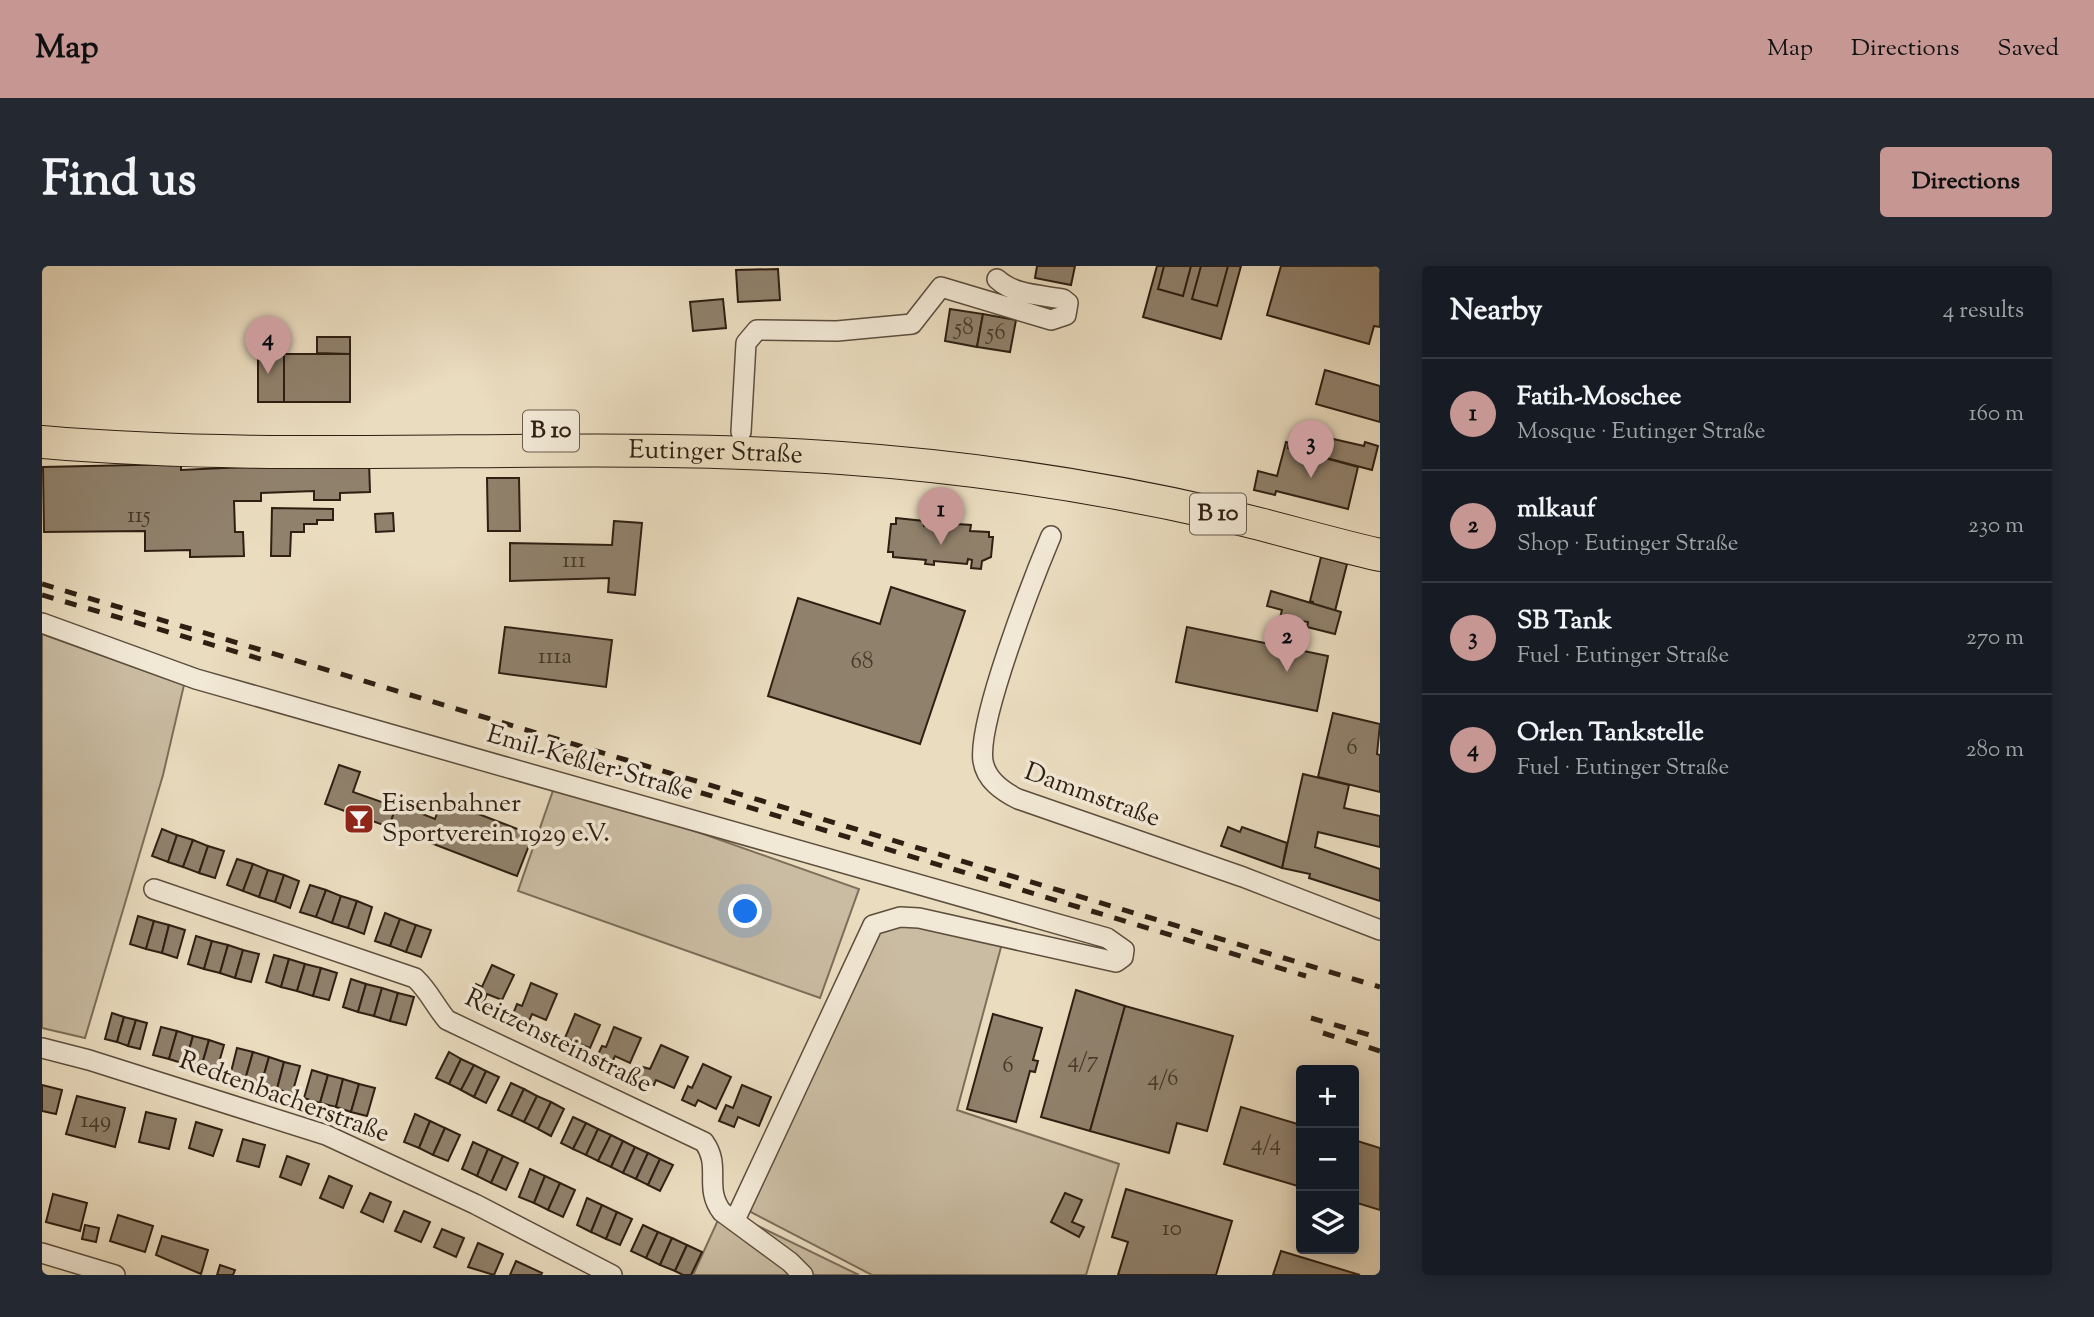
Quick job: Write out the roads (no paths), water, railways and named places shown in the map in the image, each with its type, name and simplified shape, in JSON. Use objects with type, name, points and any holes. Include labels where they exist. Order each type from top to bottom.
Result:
[{"type":"main road","name":"Eutinger Straße","points":[[42,422],[238,431],[741,432],[828,436],[999,453],[1234,497],[1380,533]]},
{"type":"main road","name":"Eutinger Straße","points":[[42,442],[226,453],[705,452],[840,458],[947,467],[1068,484],[1223,514],[1380,555]]},
{"type":"street","points":[[741,432],[746,343],[757,330],[837,331],[912,324],[941,287],[1051,320],[1066,315],[1068,303],[1063,299],[1019,291],[1004,286],[997,279]]},
{"type":"street","name":"Dammstraße","points":[[1051,537],[1036,572],[986,726],[983,760],[989,776],[1004,792],[1018,799],[1243,877],[1380,930]]},
{"type":"street","name":"Emil-Keßler-Straße","points":[[42,623],[197,679],[1107,938],[1124,950],[1124,957],[1116,962],[919,918],[900,917],[873,925],[735,1220]]},
{"type":"street","name":"Reitzensteinstraße","points":[[154,889],[415,978],[430,992],[435,1007],[447,1020],[704,1142],[713,1155],[711,1184],[714,1202],[722,1212],[803,1275]]},
{"type":"street","name":"Redtenbacherstraße","points":[[42,1048],[115,1067],[326,1135],[475,1204],[612,1275]]},
{"type":"street","points":[[42,1253],[115,1275]]},
{"type":"railway","points":[[42,584],[1380,987]]},
{"type":"railway","points":[[42,595],[264,660]]},
{"type":"railway","points":[[563,751],[1306,976]]},
{"type":"railway","points":[[1311,1018],[1380,1038]]},
{"type":"railway","points":[[1323,1033],[1380,1051]]},
{"type":"place","name":"Orlen Tankstelle","points":[[268,374]]},
{"type":"place","name":"SB Tank","points":[[1311,478]]},
{"type":"place","name":"Fatih-Moschee","points":[[941,545]]},
{"type":"place","name":"mlkauf","points":[[1287,672]]},
{"type":"place","name":"Eisenbahner Sportverein 1929 e.V.","points":[[359,819]]}]
